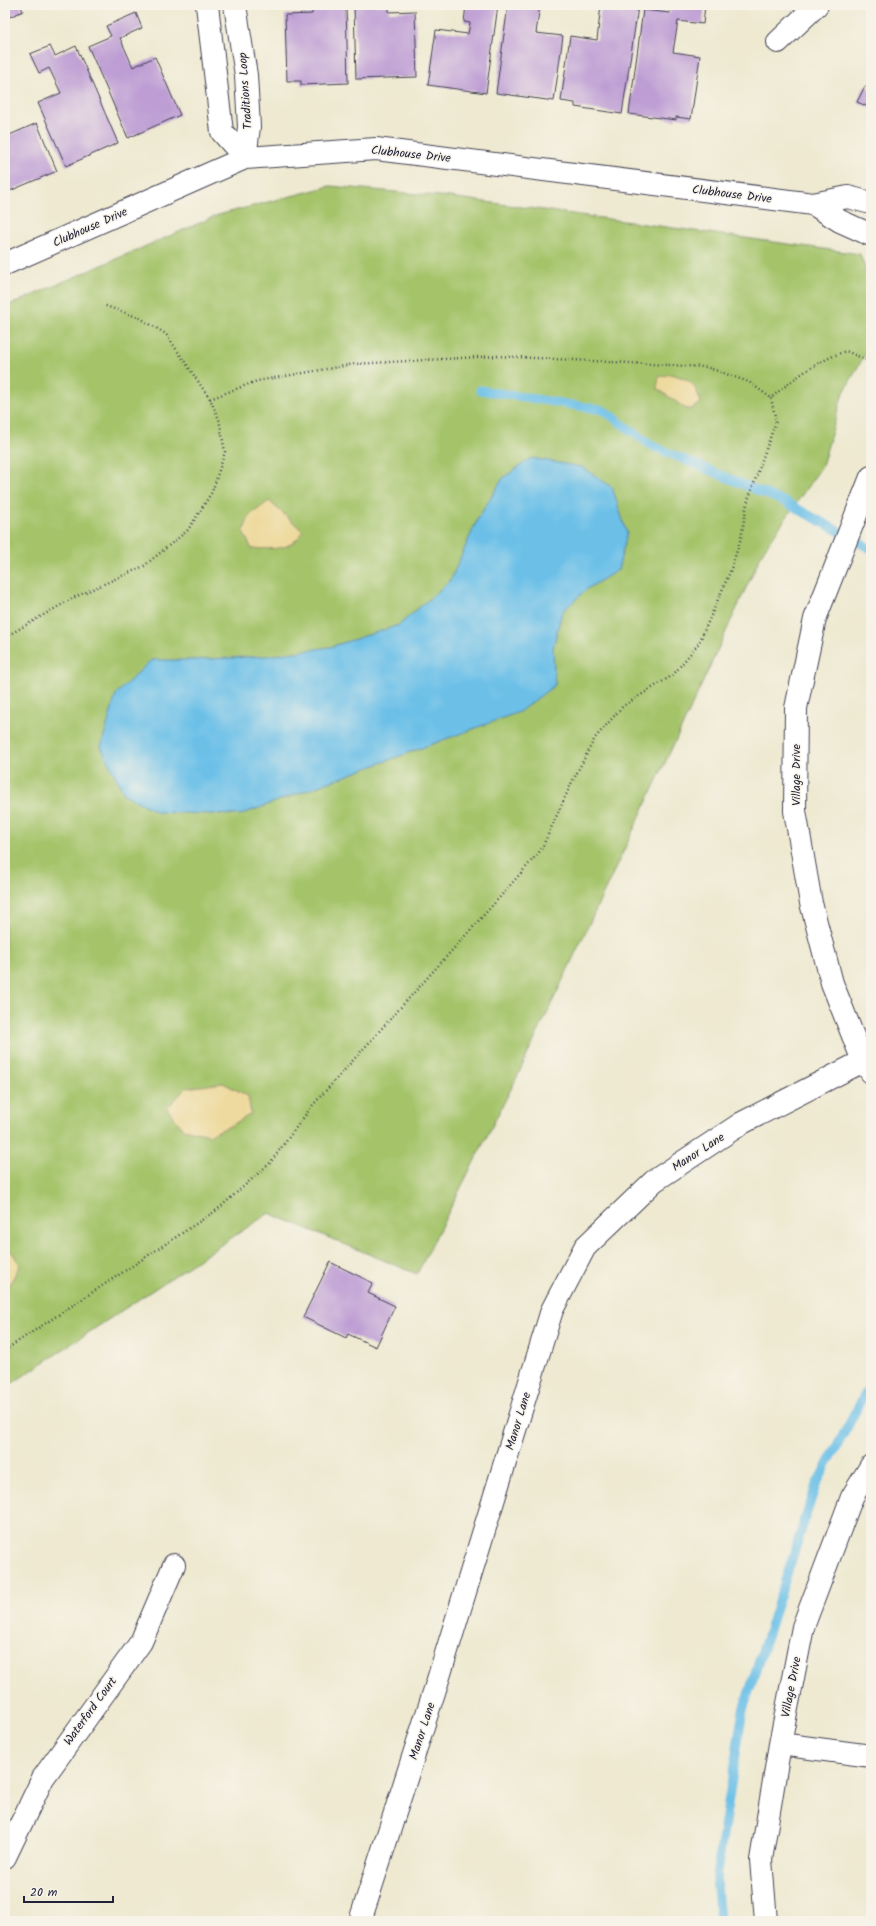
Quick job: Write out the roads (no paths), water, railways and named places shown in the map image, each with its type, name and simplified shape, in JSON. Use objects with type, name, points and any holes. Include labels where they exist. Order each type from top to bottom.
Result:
[{"type":"street","name":"Traditions Loop","points":[[207,5],[222,132],[245,158]]},
{"type":"street","name":"Traditions Loop","points":[[235,5],[246,76],[249,127],[245,158]]},
{"type":"street","points":[[778,42],[816,5]]},
{"type":"street","name":"Clubhouse Drive","points":[[5,264],[245,158],[376,149],[813,204],[848,197],[871,203]]},
{"type":"street","name":"Clubhouse Drive","points":[[813,204],[840,221],[871,235]]},
{"type":"street","name":"Village Drive","points":[[867,1067],[832,984],[811,903],[796,811],[796,708],[815,619],[871,477]]},
{"type":"street","name":"Manor Lane","points":[[360,1921],[438,1683],[552,1310],[585,1247],[654,1181],[742,1123],[867,1067]]},
{"type":"street","name":"Village Drive","points":[[766,1921],[761,1860],[780,1744],[803,1627],[852,1497],[871,1466]]},
{"type":"street","name":"Waterford Court","points":[[5,1857],[43,1778],[141,1642],[174,1565]]},
{"type":"street","points":[[780,1744],[871,1756]]},
{"type":"water","points":[[531,458],[582,467],[612,487],[627,533],[618,570],[587,589],[562,612],[553,648],[555,685],[519,712],[240,815],[157,812],[124,794],[101,747],[116,694],[151,660],[192,660],[266,656],[330,647],[399,625],[450,581],[478,518],[503,478]]},
{"type":"waterway","points":[[480,390],[603,410],[652,446],[785,502],[871,549]]},
{"type":"waterway","points":[[720,1921],[716,1878],[743,1710],[816,1485],[871,1383]]}]
